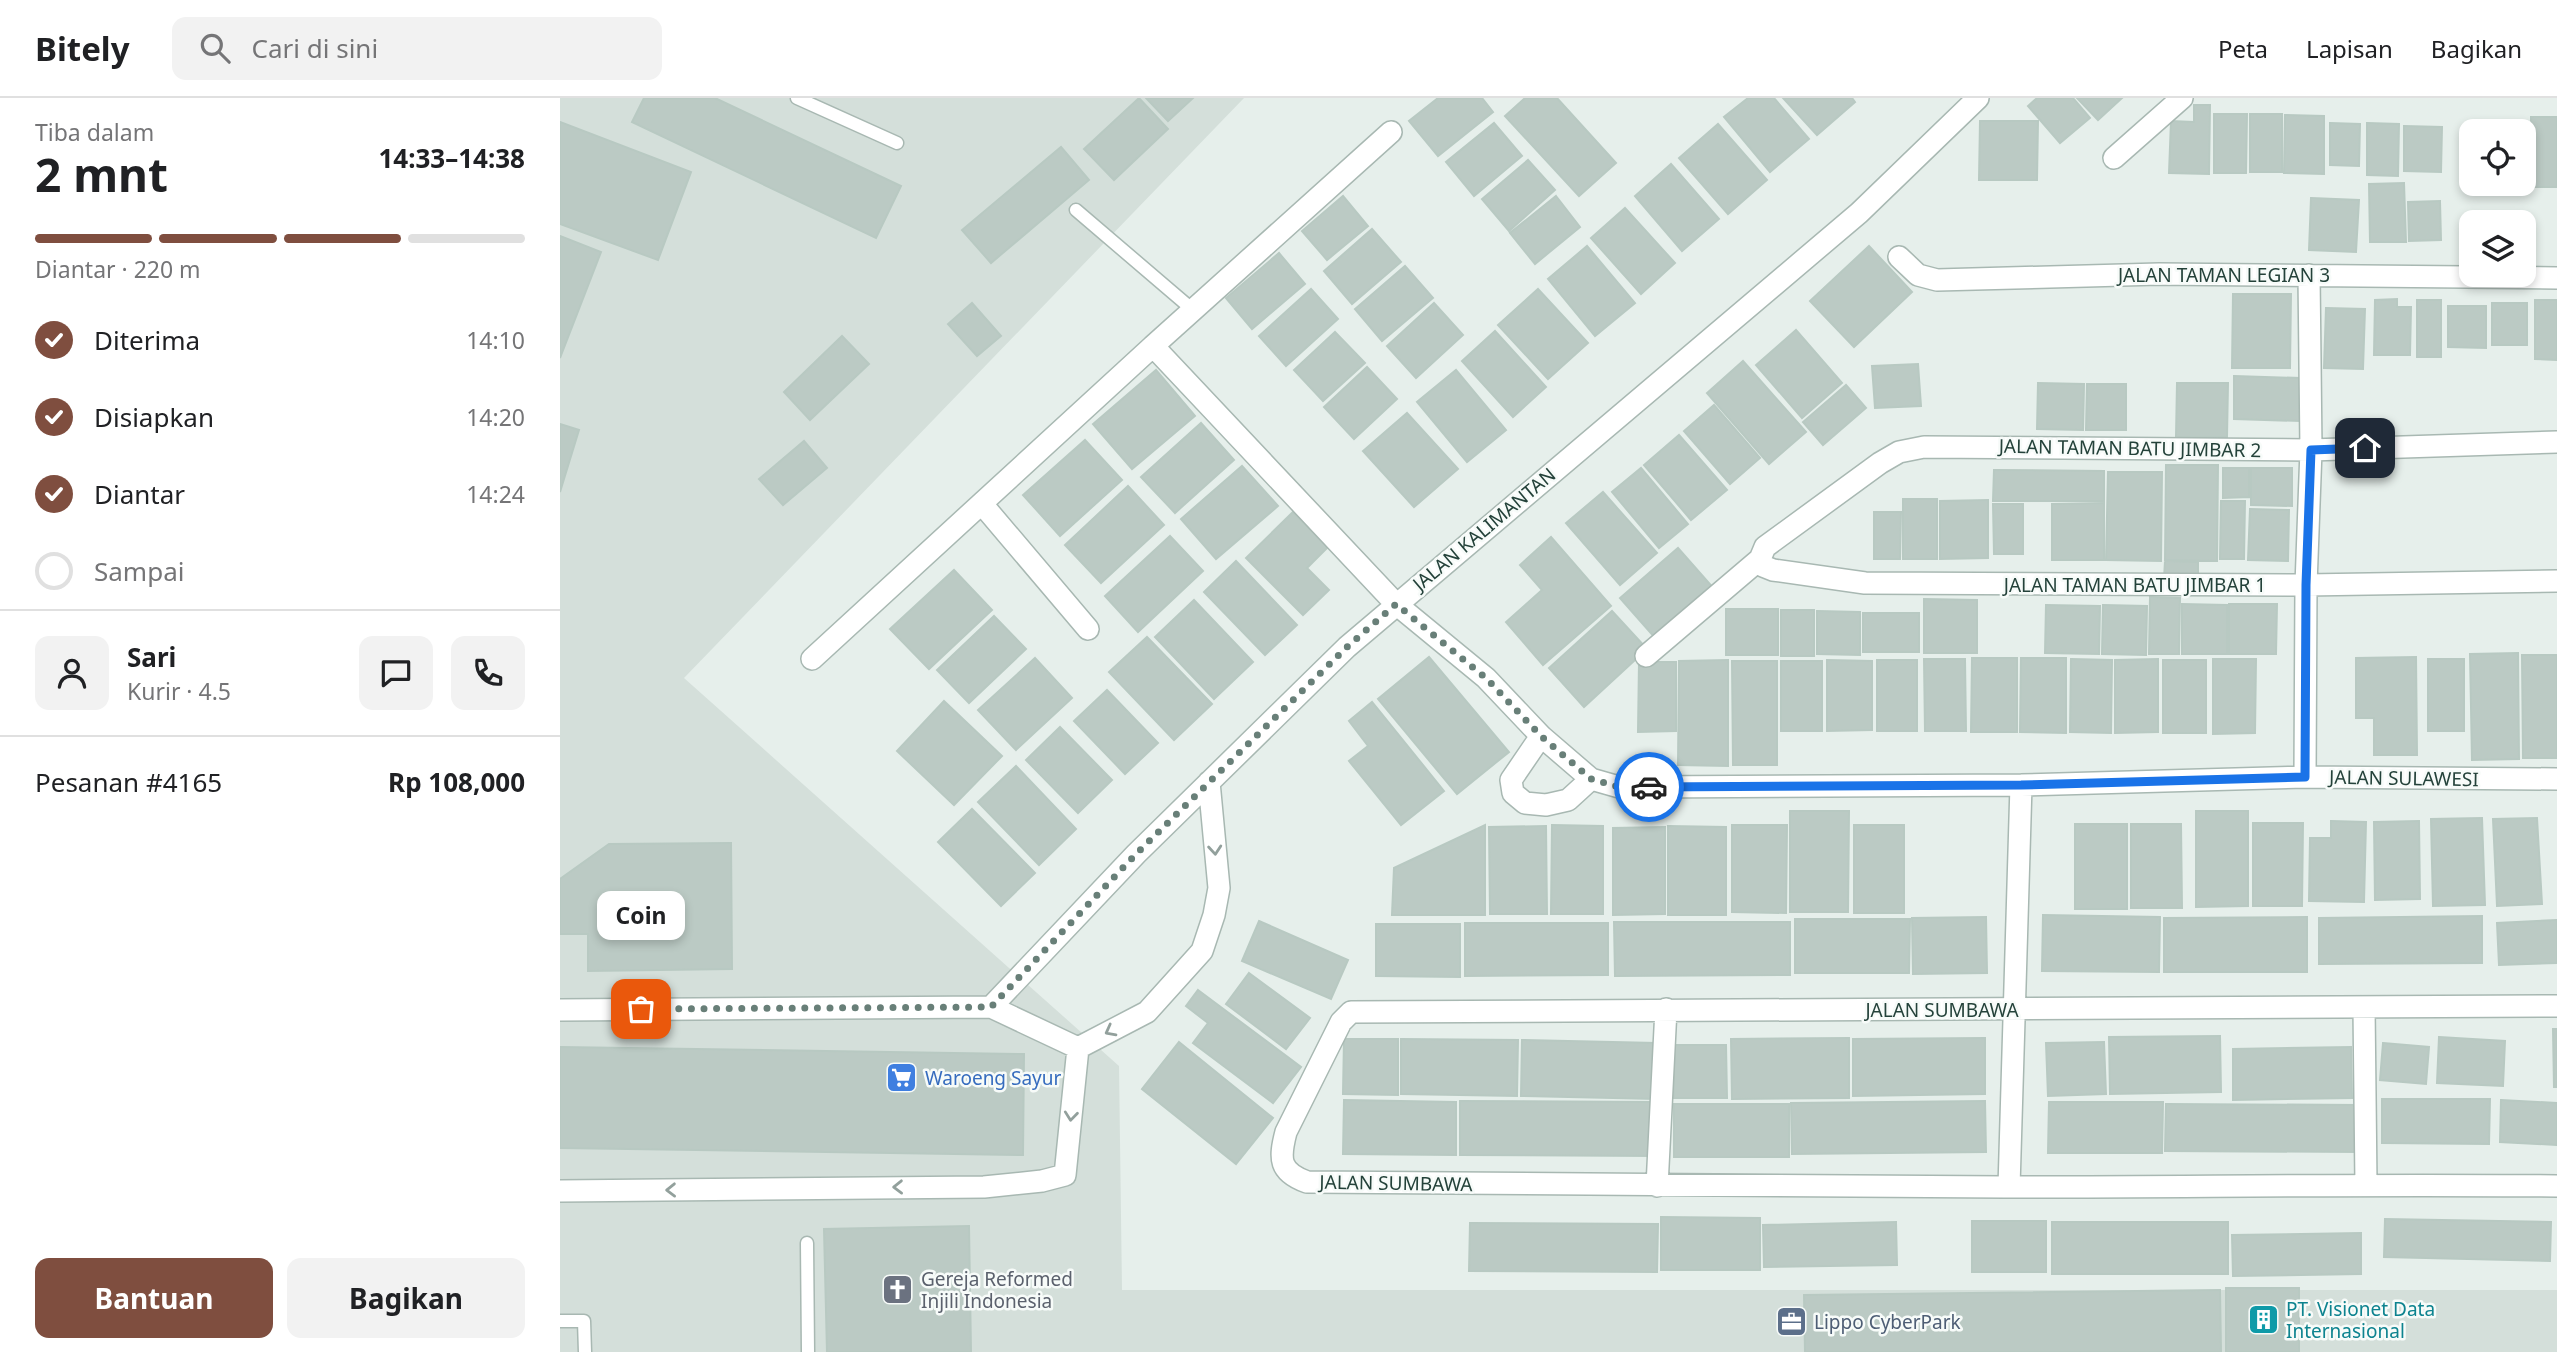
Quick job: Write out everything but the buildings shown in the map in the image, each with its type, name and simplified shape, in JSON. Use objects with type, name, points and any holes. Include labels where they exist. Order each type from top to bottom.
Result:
[{"type":"street","name":"JALAN KALIMANTAN","points":[[991,1007],[1171,819],[1347,647],[1859,213],[1978,98]]},
{"type":"street","points":[[2114,158],[2182,98]]},
{"type":"street","points":[[812,659],[1391,132]]},
{"type":"street","name":"JALAN TAMAN LEGIAN 3","points":[[1899,257],[1918,275],[1937,280],[2160,274],[2557,278]]},
{"type":"street","points":[[2305,777],[2306,585],[2311,450],[2309,275]]},
{"type":"street","name":"JALAN SULAWESI","points":[[1153,346],[1396,604],[1486,678],[1541,736],[1591,779],[1619,787],[2021,785],[2305,777],[2557,779]]},
{"type":"street","name":"JALAN TAMAN BATU JIMBAR 2","points":[[1646,656],[1767,564],[1765,547],[1899,452],[1924,447],[2311,450],[2557,442]]},
{"type":"street","points":[[982,504],[1088,629]]},
{"type":"street","name":"JALAN TAMAN BATU JIMBAR 1","points":[[1767,564],[1865,583],[2306,585]]},
{"type":"street","points":[[2306,585],[2557,581]]},
{"type":"street","points":[[1541,736],[1511,780],[1513,793],[1525,803],[1546,805],[1568,800],[1591,779]]},
{"type":"street","points":[[1079,1048],[1147,1012],[1202,951],[1214,915],[1219,888],[1209,782]]},
{"type":"street","points":[[2009,1187],[2021,785]]},
{"type":"street","points":[[1171,819],[1188,814],[1212,818]]},
{"type":"street","name":"JALAN SUMBAWA","points":[[2557,1006],[2013,1010],[1666,1009],[1351,1013],[1341,1022],[1286,1132],[1281,1151],[1284,1166],[1292,1176],[1307,1182],[1657,1186],[2557,1186]]},
{"type":"street","points":[[560,1010],[991,1007],[1079,1048]]},
{"type":"street","points":[[2364,1007],[2366,1184]]},
{"type":"street","points":[[1657,1186],[1666,1009]]},
{"type":"street","points":[[560,1191],[984,1186],[1042,1181],[1065,1175],[1079,1048]]},
{"type":"lane","points":[[797,98],[897,143]]},
{"type":"lane","points":[[1076,210],[1193,310]]},
{"type":"lane","points":[[807,1243],[808,1352]]},
{"type":"lane","points":[[560,1321],[584,1321],[584,1352]]},
{"type":"shaded area","points":[[560,98],[1244,98],[684,678],[1119,1066],[1122,1290],[2557,1290],[2557,1352],[560,1352]]},
{"type":"way so far","points":[[641,1009],[991,1007],[1136,854],[1347,647],[1396,604],[1486,678],[1541,736],[1591,779],[1619,787],[1649,787]]},
{"type":"place","name":"Coin","points":[[641,1009]]},
{"type":"place","name":"Waroeng Sayur","points":[[902,1078]]},
{"type":"place","name":"Gereja Reformed Injili Indonesia","points":[[898,1290]]},
{"type":"place","name":"PT. Visionet Data Internasional","points":[[2263,1320]]},
{"type":"place","name":"Lippo CyberPark","points":[[1791,1322]]},
{"type":"route","points":[[1649,787],[2021,785],[2305,777],[2306,585],[2311,450],[2365,448]]}]
